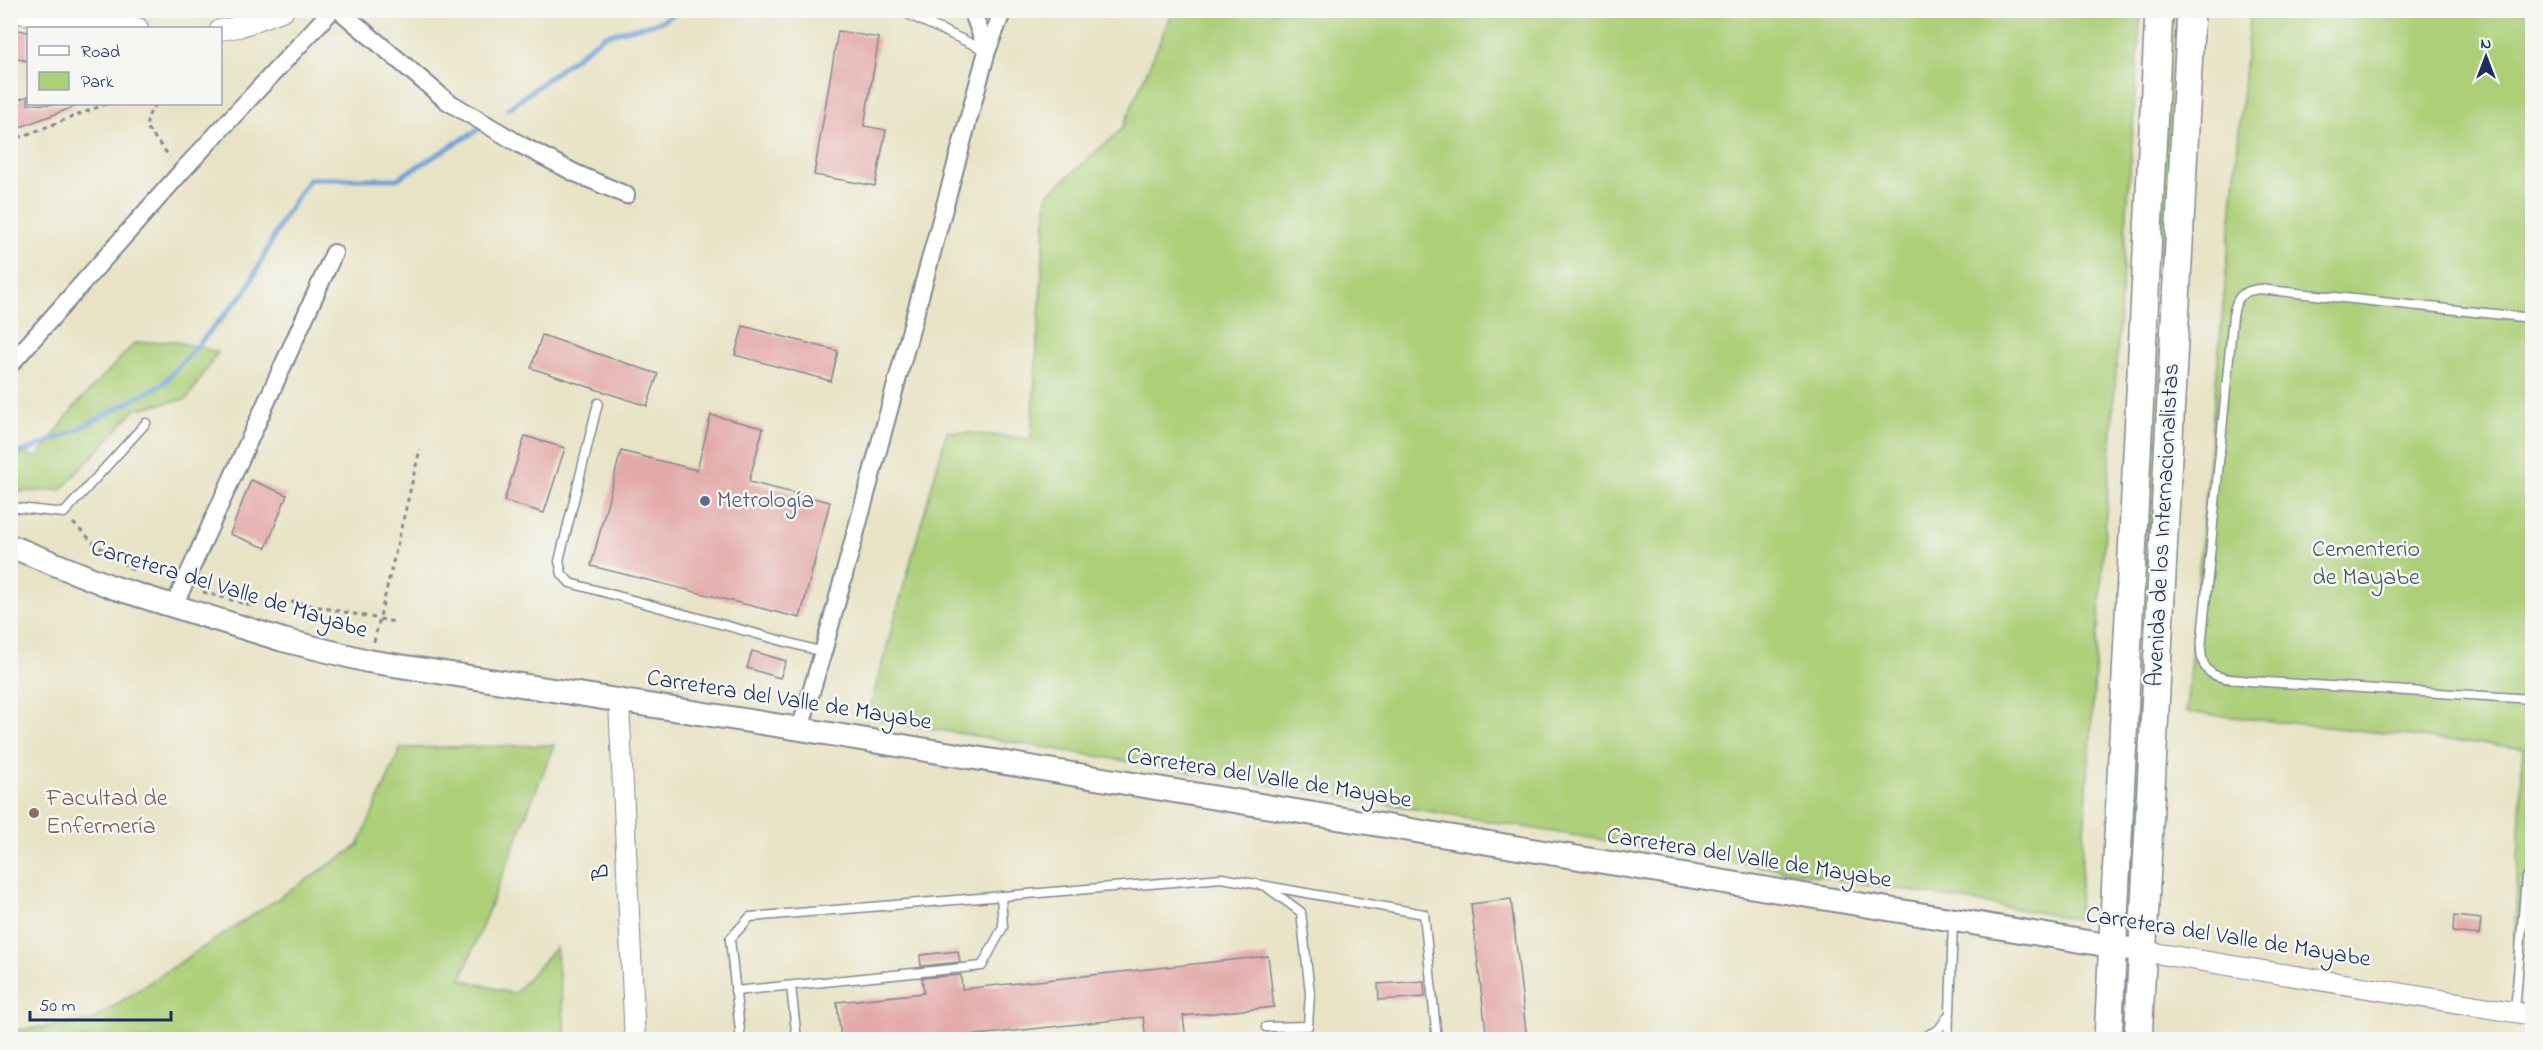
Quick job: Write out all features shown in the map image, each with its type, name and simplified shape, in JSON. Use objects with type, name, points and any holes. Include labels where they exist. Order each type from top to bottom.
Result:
[{"type":"highway","name":"Avenida de los Internacionalistas","points":[[2108,1040],[2159,10]]},
{"type":"highway","name":"Avenida de los Internacionalistas","points":[[2138,1040],[2192,10]]},
{"type":"main road","name":"Carretera del Valle de Mayabe","points":[[10,546],[112,587],[179,596],[283,640],[368,661],[800,729],[2142,951]]},
{"type":"street","points":[[234,23],[284,10]]},
{"type":"street","points":[[10,365],[182,171],[333,10]]},
{"type":"street","points":[[339,10],[447,101],[575,173],[626,195]]},
{"type":"street","points":[[972,10],[987,51]]},
{"type":"street","points":[[800,729],[987,51],[1004,10]]},
{"type":"street","points":[[10,12],[130,27]]},
{"type":"street","points":[[179,596],[334,253]]},
{"type":"street","name":"B","points":[[619,702],[635,1040]]},
{"type":"street","name":"Carretera del Valle de Mayabe","points":[[2142,951],[2524,1013]]},
{"type":"lane","points":[[899,10],[987,51]]},
{"type":"lane","points":[[2532,318],[2259,290],[2249,290],[2236,299],[2200,658],[2207,671],[2217,676],[2239,679],[2532,699]]},
{"type":"lane","points":[[598,403],[559,561],[562,574],[570,583],[823,652]]},
{"type":"lane","points":[[10,507],[64,513],[146,423]]},
{"type":"lane","points":[[741,1040],[730,939],[750,917],[1222,878],[1424,914],[1437,1040]]},
{"type":"lane","points":[[2524,1013],[2526,878]]},
{"type":"lane","points":[[1265,886],[1301,912],[1310,993],[1308,1026],[1266,1027]]},
{"type":"lane","points":[[735,991],[982,966],[1003,927],[1001,896]]},
{"type":"lane","points":[[1948,1040],[1953,920]]},
{"type":"lane","points":[[791,986],[797,1040]]},
{"type":"lane","points":[[1918,1040],[1939,1029],[1950,1013]]},
{"type":"path","points":[[10,141],[103,105]]},
{"type":"path","points":[[154,105],[146,127],[182,171]]},
{"type":"path","points":[[368,661],[381,619],[420,449]]},
{"type":"path","points":[[64,513],[95,544],[136,572]]},
{"type":"path","points":[[179,596],[249,605],[294,602],[395,622]]},
{"type":"green space","points":[[1173,11],[2141,11],[2078,919],[867,718],[947,431],[1031,439],[1047,195],[1122,129]]},
{"type":"green space","points":[[2171,11],[2182,11],[2137,910],[2128,909]]},
{"type":"green space","name":"Cementerio de Mayabe","points":[[2250,11],[2532,11],[2532,960],[2514,955],[2523,748],[2186,712]]},
{"type":"green space","points":[[173,341],[218,352],[187,399],[136,409],[61,490],[11,492],[11,448],[37,458],[75,406],[135,343]]},
{"type":"green space","points":[[554,745],[461,979],[514,994],[556,947],[566,1039],[11,1039],[11,1031],[91,1021],[358,846],[401,748]]},
{"type":"building","points":[[10,28],[27,32],[27,61],[10,57]]},
{"type":"building","points":[[838,31],[879,38],[864,126],[886,130],[875,186],[814,175]]},
{"type":"building","points":[[27,96],[27,105],[79,105],[10,131],[10,103]]},
{"type":"building","points":[[743,326],[838,351],[831,381],[735,355]]},
{"type":"building","points":[[542,335],[658,374],[647,406],[531,368]]},
{"type":"building","points":[[711,415],[763,428],[749,482],[830,502],[800,618],[591,566],[621,451],[697,470]]},
{"type":"building","points":[[525,436],[565,448],[544,513],[504,501]]},
{"type":"building","points":[[251,480],[287,495],[266,548],[230,534]]},
{"type":"building","points":[[752,651],[786,661],[780,678],[747,668]]},
{"type":"building","points":[[1511,899],[1527,1040],[1487,1040],[1471,904]]},
{"type":"building","points":[[2454,916],[2481,919],[2479,935],[2453,932]]},
{"type":"building","points":[[958,951],[960,962],[921,966],[920,955]]},
{"type":"building","points":[[1268,956],[1274,1007],[1183,1016],[1186,1040],[1146,1040],[1143,1017],[968,1036],[968,1040],[930,1040],[930,1037],[906,1040],[841,1040],[837,1002],[924,993],[922,978],[961,975],[962,989]]},
{"type":"building","points":[[1424,981],[1425,997],[1379,1000],[1378,984]]},
{"type":"waterway","points":[[508,109],[605,35],[660,22],[681,10]]},
{"type":"waterway","points":[[10,453],[20,453],[71,433],[163,384],[246,291],[284,217],[309,179],[397,179],[479,129]]},
{"type":"place","name":"Metrología","points":[[705,501]]},
{"type":"place","name":"Facultad de Enfermería","points":[[34,813]]}]
